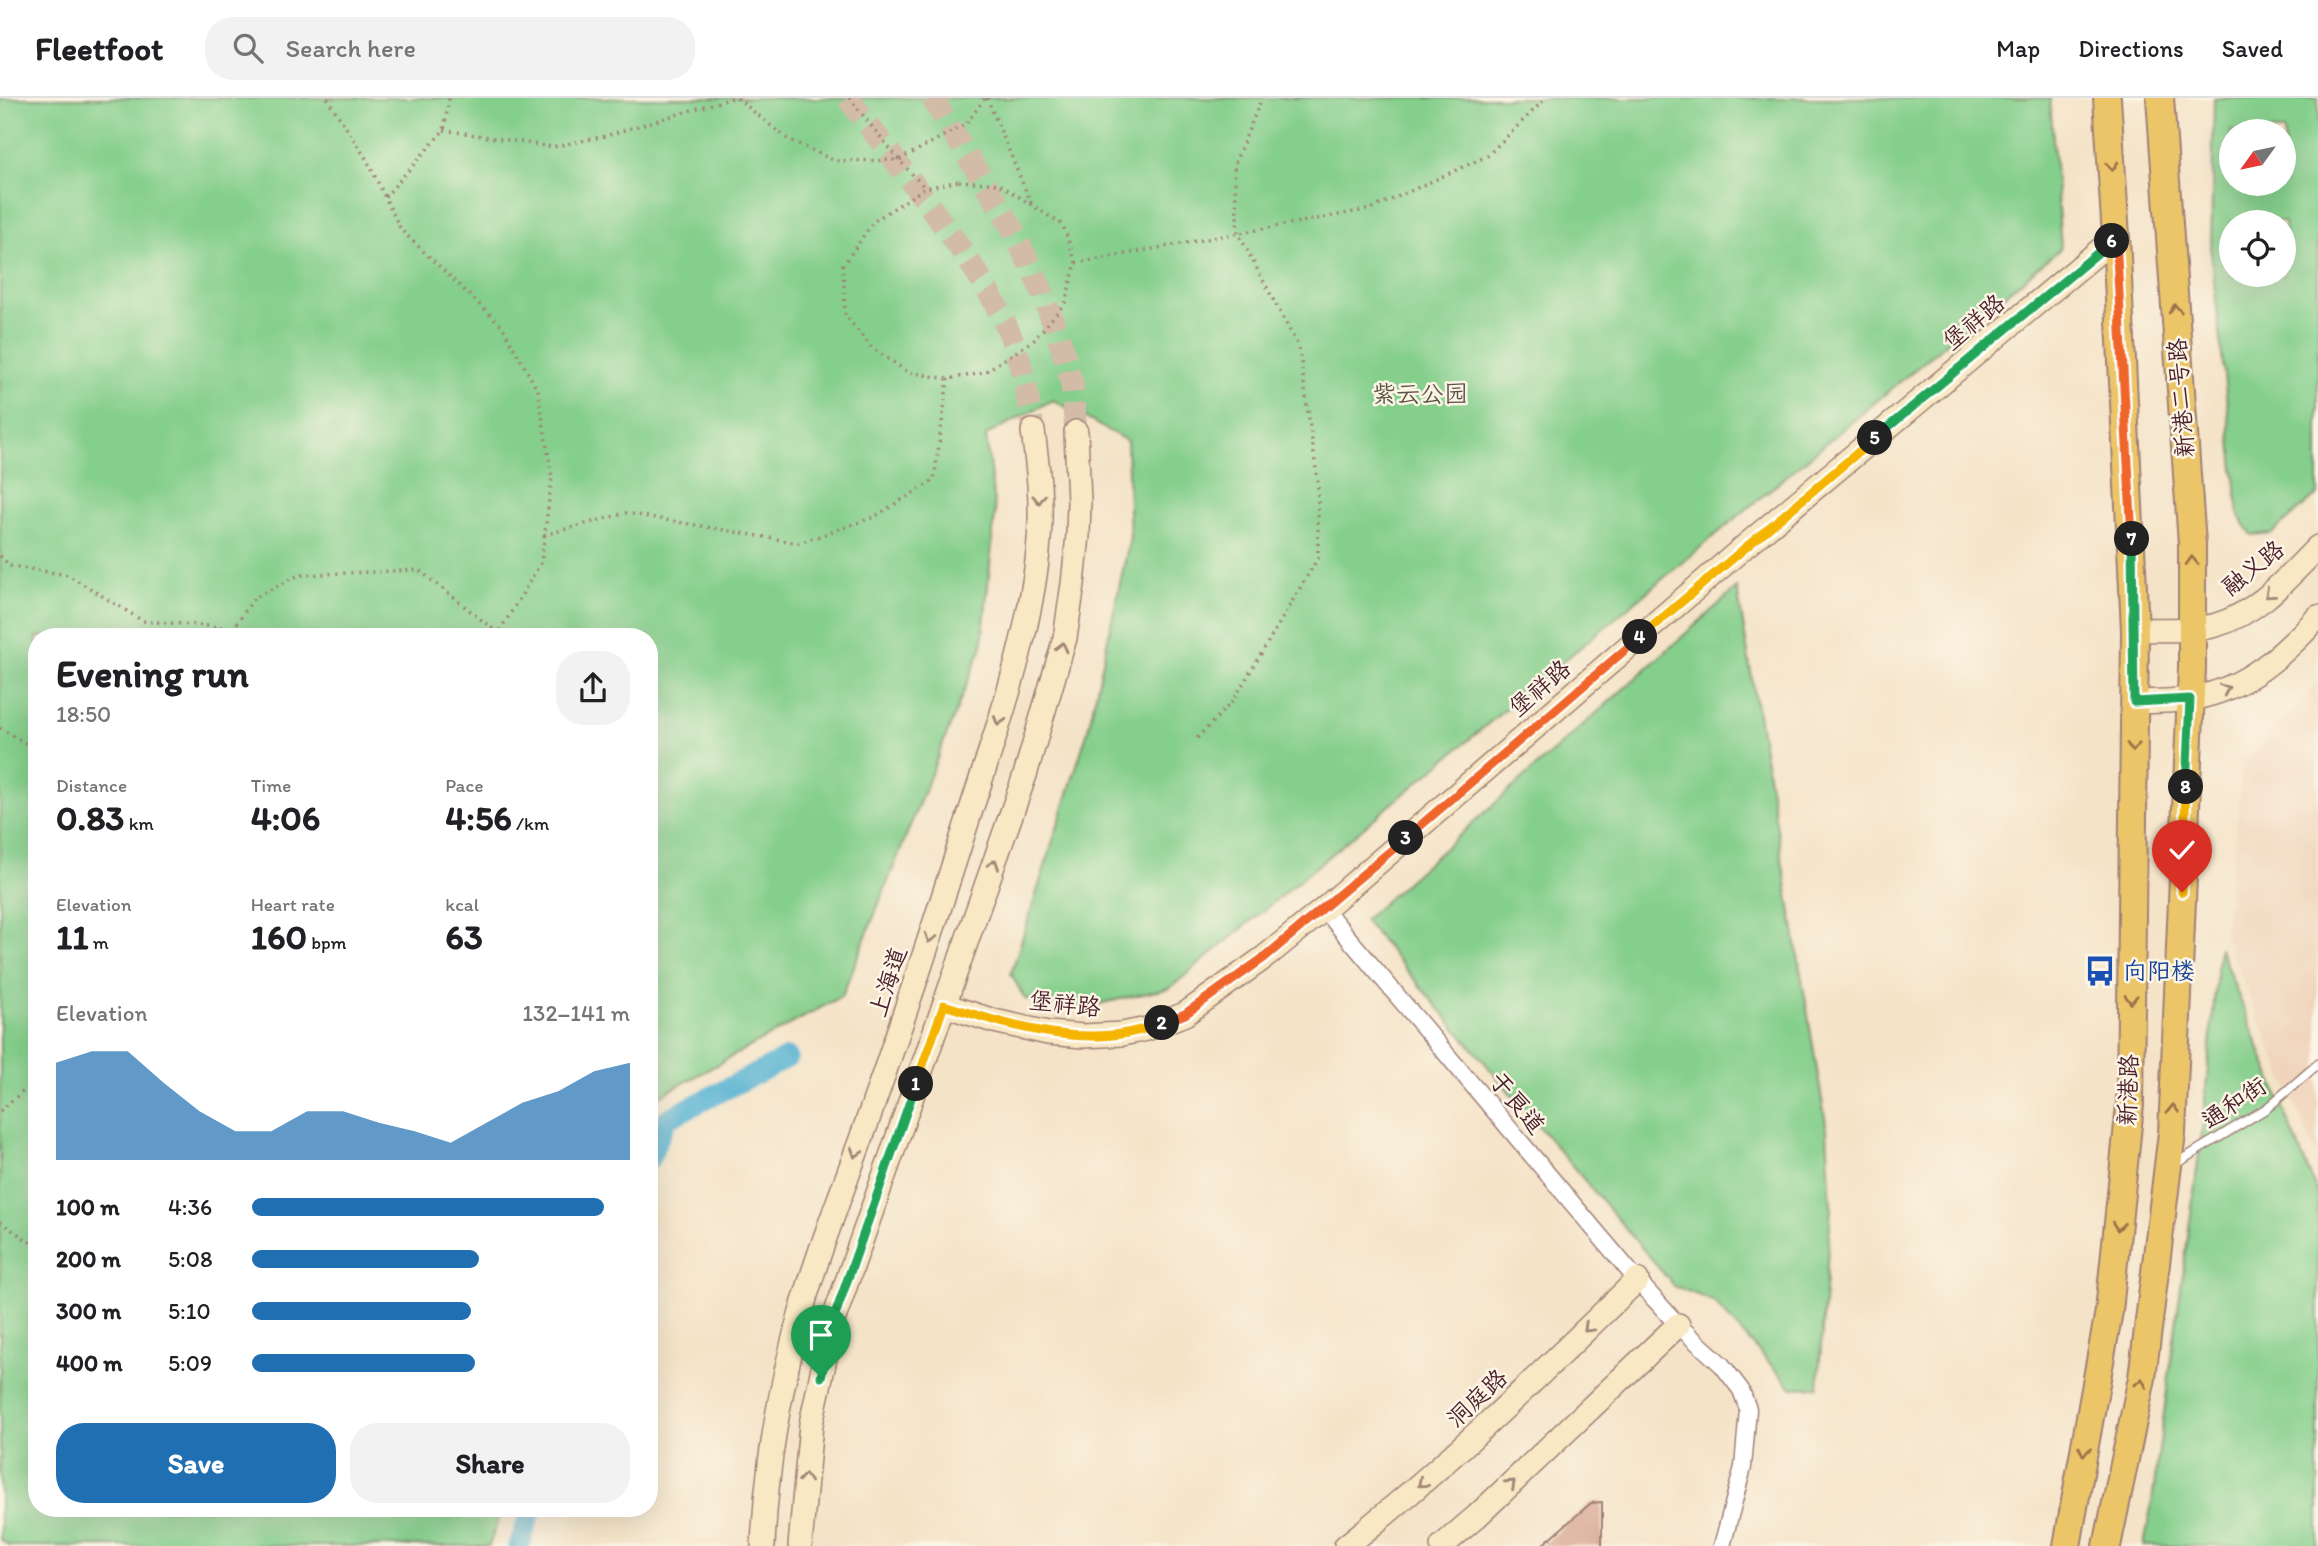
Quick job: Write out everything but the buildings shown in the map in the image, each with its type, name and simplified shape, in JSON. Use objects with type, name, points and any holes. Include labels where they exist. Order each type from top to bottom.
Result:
[{"type":"main road","points":[[2107,98],[2135,630]]},
{"type":"main road","name":"新港二号路","points":[[2160,98],[2192,544],[2190,699]]},
{"type":"main road","name":"新港路","points":[[2067,1546],[2109,1311],[2130,1105],[2135,630]]},
{"type":"main road","name":"新港路","points":[[2107,1546],[2143,1378],[2172,1133],[2190,699]]},
{"type":"street","name":"堡祥路","points":[[944,1005],[995,1021],[1048,1033],[1083,1037],[1147,1029],[1185,1014],[1265,957],[1324,909],[1744,547],[2116,237]]},
{"type":"street","name":"上海道","points":[[763,1546],[766,1495],[775,1431],[796,1332],[815,1270],[914,988],[1019,652],[1032,590],[1040,526],[1034,431]]},
{"type":"street","points":[[800,1546],[811,1424],[833,1321],[1025,775],[1065,638],[1078,524],[1076,432]]},
{"type":"street","name":"融义路","points":[[2135,630],[2193,629],[2233,619],[2257,605],[2318,547]]},
{"type":"street","points":[[2134,702],[2190,699],[2230,688],[2287,650],[2318,617]]},
{"type":"street","name":"于良道","points":[[1324,909],[1637,1280],[1678,1325],[1721,1365],[1741,1390],[1748,1409],[1743,1467],[1722,1546]]},
{"type":"street","name":"洞庭路","points":[[1346,1546],[1477,1434],[1637,1280]]},
{"type":"street","points":[[1442,1546],[1678,1325]]},
{"type":"lane","name":"通和街","points":[[2168,1168],[2267,1108],[2318,1064]]},
{"type":"path","points":[[327,98],[368,160],[401,230],[502,326],[538,391],[552,477],[541,563],[501,628]]},
{"type":"path","points":[[385,197],[444,130],[449,98]]},
{"type":"path","points":[[444,130],[552,147],[605,136],[734,98],[786,138],[835,161],[899,160],[966,124],[986,98],[1031,205]]},
{"type":"path","points":[[849,98],[925,188]]},
{"type":"path","points":[[1198,738],[1233,701],[1318,558],[1318,483],[1299,348],[1238,233],[1234,165],[1262,98]]},
{"type":"path","points":[[1076,263],[1371,209],[1488,156],[1546,98]]},
{"type":"path","points":[[959,181],[999,184],[1031,205],[1063,225],[1076,263],[1065,303],[1034,340],[983,373],[948,379],[908,372],[872,348],[845,315],[843,265],[874,221],[925,188],[959,181]]},
{"type":"path","points":[[544,536],[626,513],[799,543],[874,517],[934,480],[948,379]]},
{"type":"path","points":[[0,556],[10,566],[68,575],[143,621],[234,628],[254,598],[299,575],[419,570],[489,628]]},
{"type":"path","points":[[0,728],[28,745]]},
{"type":"path","points":[[0,1111],[28,1087]]},
{"type":"path","points":[[0,1222],[28,1241]]},
{"type":"shaded area","points":[[2318,684],[2318,1159],[2224,935],[2243,764]]},
{"type":"green space","name":"紫云公园","points":[[0,98],[2050,98],[2061,248],[1170,988],[1080,1008],[1025,999],[1011,974],[1088,730],[1130,538],[1127,441],[1053,400],[986,435],[995,513],[982,646],[842,996],[658,1097],[658,628],[28,628],[28,1517],[499,1517],[489,1546],[9,1546],[0,1539]]},
{"type":"green space","points":[[2214,98],[2318,98],[2318,494],[2272,533],[2252,535],[2239,516],[2211,253]]},
{"type":"green space","points":[[1737,588],[1827,1130],[1831,1208],[1818,1387],[1792,1388],[1713,1301],[1674,1286],[1364,920]]},
{"type":"green space","points":[[2219,947],[2318,1195],[2318,1546],[2144,1546],[2202,1133]]},
{"type":"waterway","points":[[658,1139],[667,1119],[787,1058]]},
{"type":"waterway","points":[[519,1546],[529,1517]]},
{"type":"tunnel","points":[[848,98],[955,241],[993,299],[1018,357],[1033,431]]},
{"type":"tunnel","points":[[932,98],[1011,226],[1041,289],[1072,384],[1076,432]]},
{"type":"place","name":"向阳楼","points":[[2100,971]]},
{"type":"route","points":[[821,1377],[833,1321],[847,1277],[944,1005],[1021,1027],[1083,1037],[1147,1029],[1185,1014],[1265,957],[1324,909],[1744,547],[2116,237],[2132,541],[2134,702],[2190,699],[2182,892]]}]
